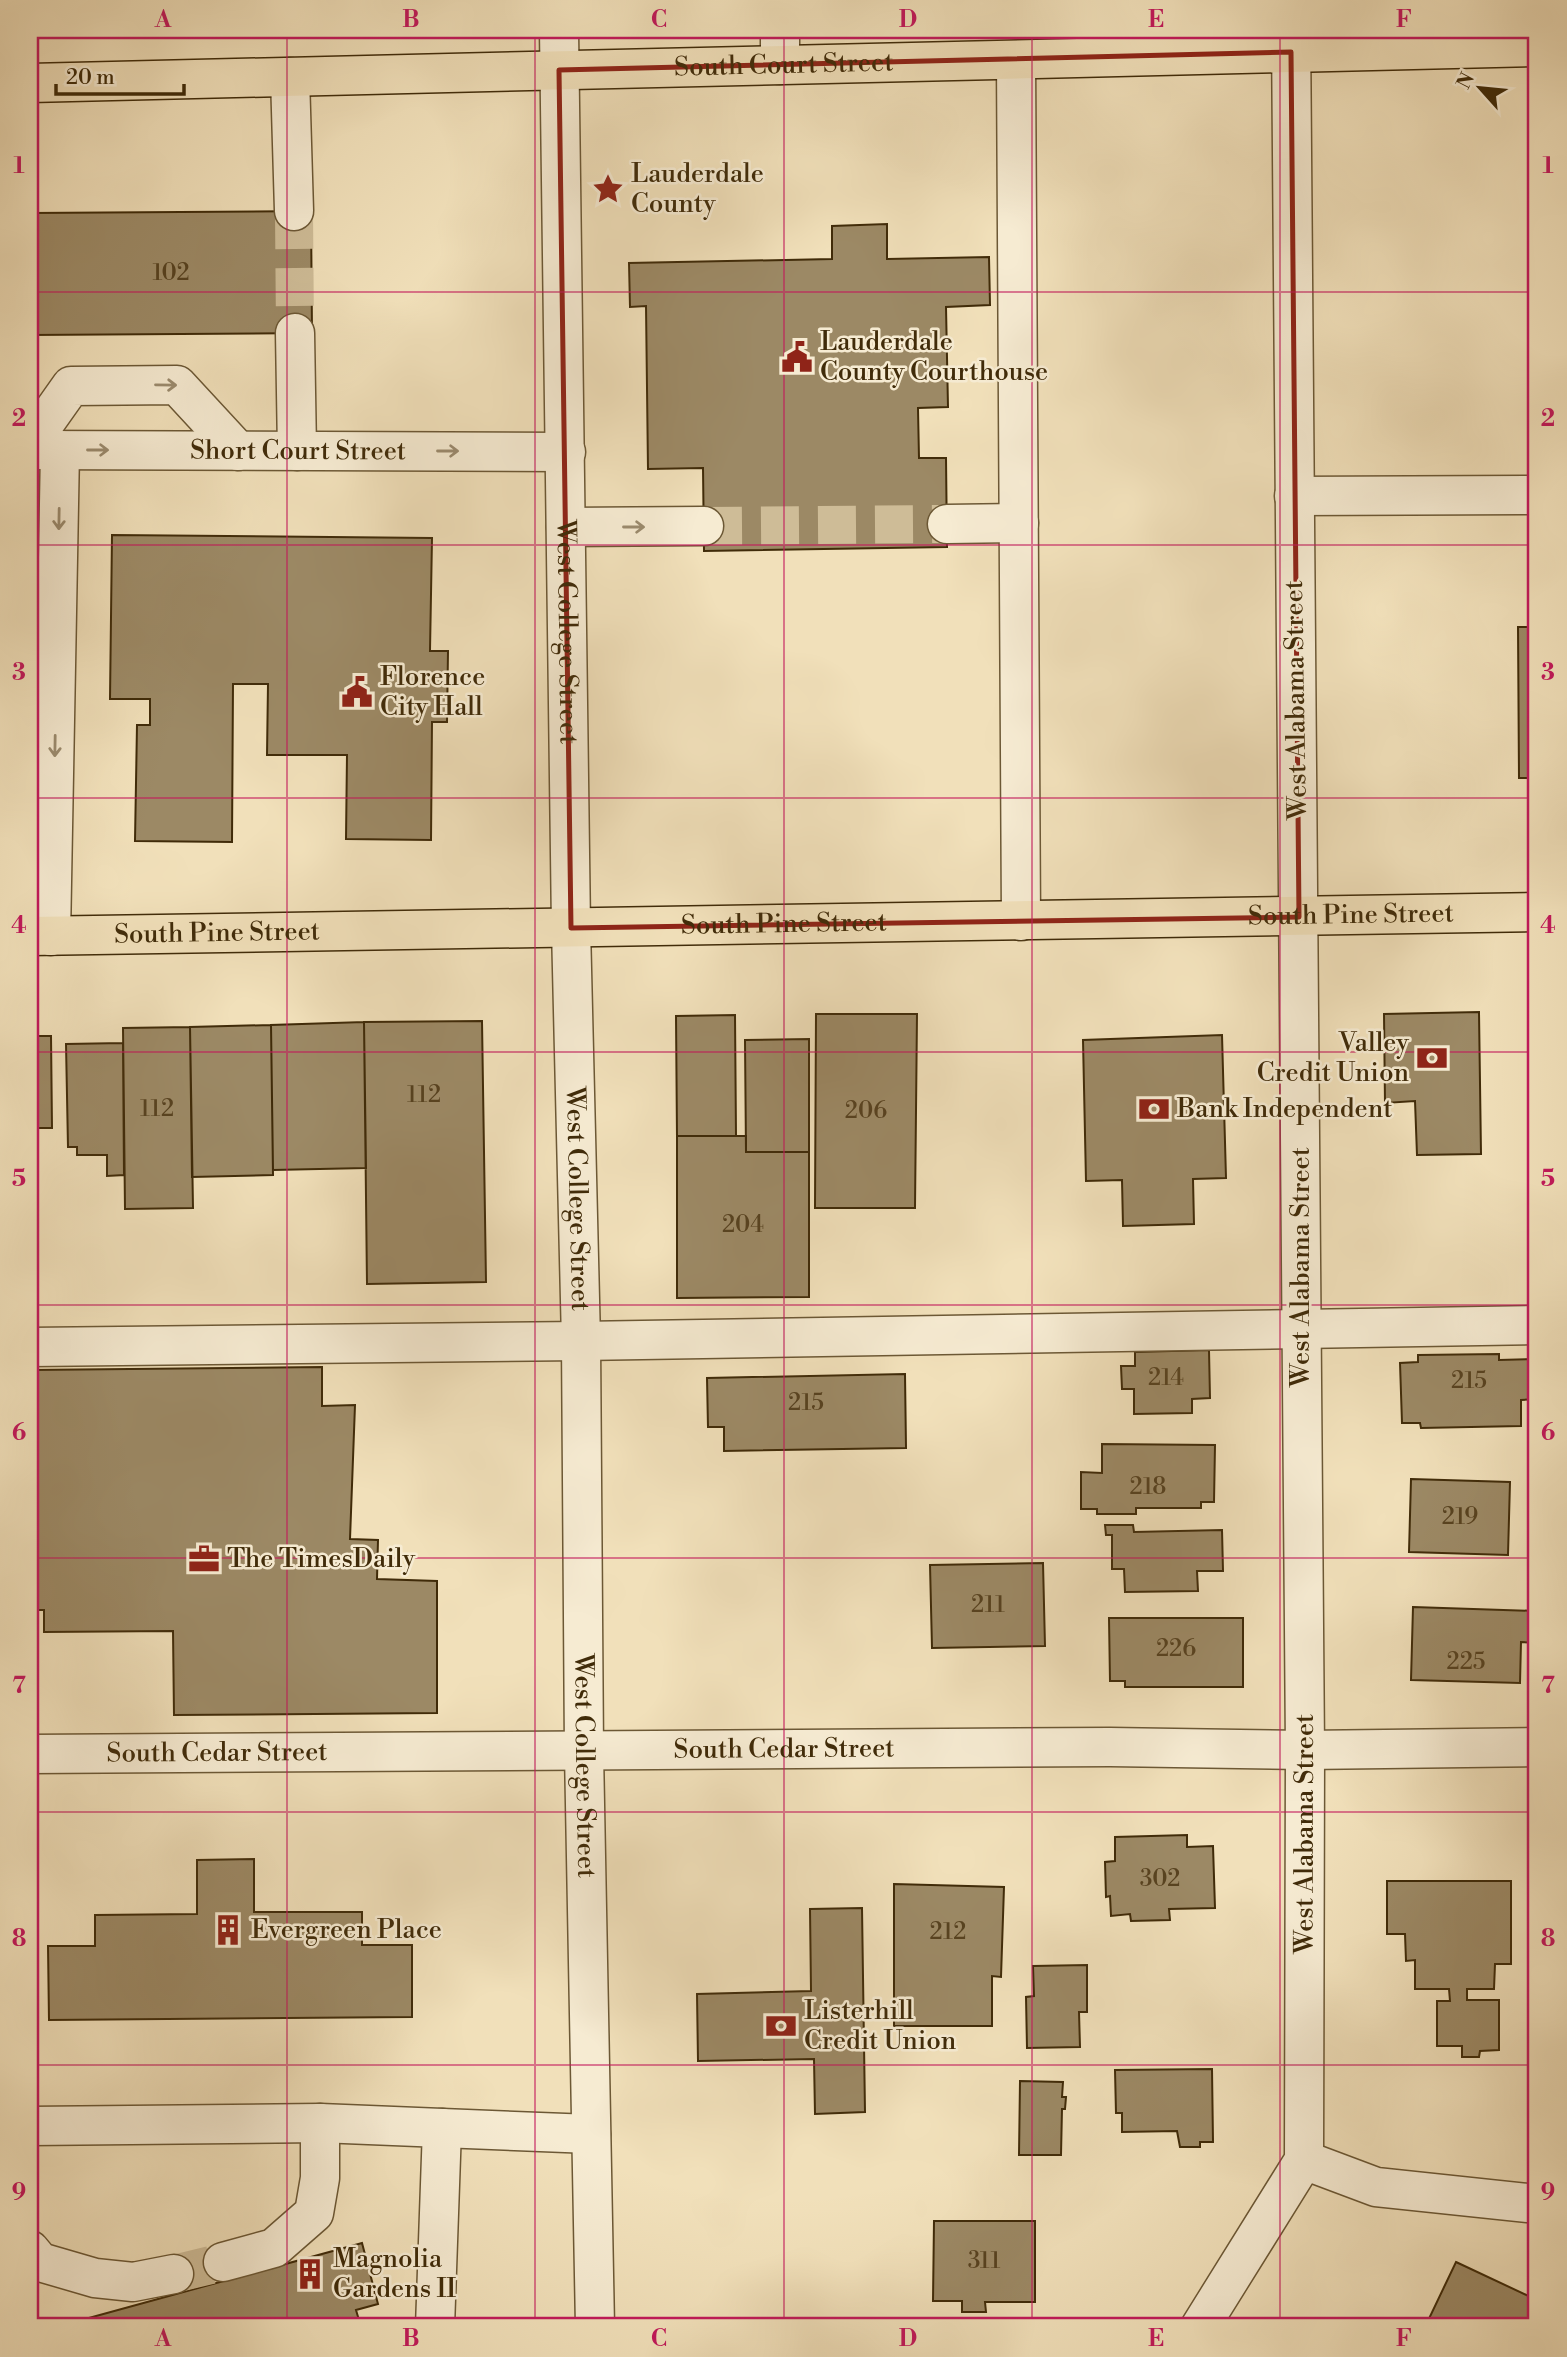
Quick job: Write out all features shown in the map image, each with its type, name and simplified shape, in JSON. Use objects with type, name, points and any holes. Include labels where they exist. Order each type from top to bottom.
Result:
[{"type":"main road","name":"South Court Street","points":[[30,83],[559,70],[780,48],[1016,60],[1291,41],[1537,47]]},
{"type":"main road","name":"South Pine Street","points":[[41,936],[1537,912]]},
{"type":"street","name":"West College Street","points":[[559,30],[570,928],[581,1341],[584,1752],[595,2327]]},
{"type":"street","name":"West Alabama Street","points":[[1291,41],[1305,1750],[1304,2160]]},
{"type":"street","points":[[1016,60],[1021,921]]},
{"type":"street","points":[[290,77],[294,211]]},
{"type":"street","points":[[295,333],[297,451]]},
{"type":"street","points":[[41,936],[40,448],[71,386],[177,385],[238,451]]},
{"type":"street","name":"Short Court Street","points":[[40,448],[566,452]]},
{"type":"street","points":[[1294,496],[1537,495]]},
{"type":"street","points":[[947,524],[1019,523]]},
{"type":"street","points":[[566,527],[704,526]]},
{"type":"street","points":[[30,1347],[1537,1325]]},
{"type":"street","name":"South Cedar Street","points":[[30,1754],[1537,1747]]},
{"type":"street","points":[[30,2126],[320,2123],[591,2134]]},
{"type":"street","points":[[223,2262],[274,2248],[314,2213],[320,2178],[320,2123]]},
{"type":"street","points":[[435,2327],[442,2128]]},
{"type":"street","points":[[1200,2327],[1304,2160],[1376,2187],[1537,2204]]},
{"type":"street","points":[[30,2250],[40,2262],[95,2278],[133,2282],[174,2274]]},
{"type":"highlighted area","points":[[1291,52],[1299,917],[571,928],[559,70]]},
{"type":"building","points":[[1530,177],[1537,177],[1537,452],[1533,452]]},
{"type":"building","points":[[311,211],[312,333],[30,335],[30,213]]},
{"type":"building","name":"Lauderdale County Courthouse","points":[[887,224],[887,259],[989,257],[990,305],[946,307],[948,407],[918,408],[919,458],[946,458],[947,547],[704,551],[703,468],[648,469],[646,306],[630,307],[629,263],[832,259],[832,226]]},
{"type":"building","name":"Florence City Hall","points":[[112,535],[432,538],[430,651],[448,651],[447,722],[432,722],[431,840],[346,839],[347,755],[267,755],[268,684],[233,684],[232,842],[135,841],[137,725],[150,725],[150,699],[110,699]]},
{"type":"building","points":[[1518,627],[1537,627],[1537,778],[1519,778]]},
{"type":"building","name":"Valley Credit Union","points":[[1479,1012],[1481,1154],[1417,1155],[1415,1101],[1385,1103],[1384,1014]]},
{"type":"building","points":[[816,1014],[917,1014],[915,1208],[815,1208]]},
{"type":"building","points":[[735,1015],[736,1136],[677,1136],[676,1016]]},
{"type":"building","points":[[482,1021],[486,1282],[367,1284],[364,1022]]},
{"type":"building","points":[[364,1022],[366,1168],[273,1170],[271,1025]]},
{"type":"building","points":[[271,1025],[273,1175],[192,1177],[190,1027]]},
{"type":"building","points":[[190,1027],[193,1208],[125,1209],[123,1028]]},
{"type":"building","name":"Bank Independent","points":[[1222,1035],[1226,1178],[1193,1179],[1194,1224],[1123,1226],[1122,1180],[1086,1181],[1083,1040]]},
{"type":"building","points":[[30,1036],[51,1036],[52,1128],[30,1128]]},
{"type":"building","points":[[809,1039],[809,1152],[746,1152],[745,1040]]},
{"type":"building","points":[[123,1043],[124,1175],[107,1176],[107,1155],[77,1155],[77,1147],[68,1147],[66,1044]]},
{"type":"building","points":[[677,1136],[746,1136],[746,1152],[809,1152],[809,1297],[677,1298]]},
{"type":"building","points":[[1209,1350],[1210,1398],[1192,1399],[1192,1413],[1134,1414],[1134,1389],[1122,1389],[1121,1366],[1135,1366],[1135,1352]]},
{"type":"building","points":[[1499,1354],[1499,1360],[1537,1359],[1537,1399],[1521,1400],[1521,1426],[1421,1428],[1420,1423],[1402,1423],[1400,1363],[1418,1362],[1418,1355]]},
{"type":"building","name":"The TimesDaily","points":[[322,1367],[322,1406],[355,1405],[350,1539],[378,1540],[377,1579],[437,1581],[437,1713],[174,1715],[173,1631],[44,1632],[44,1610],[30,1610],[30,1370]]},
{"type":"building","points":[[905,1374],[906,1448],[724,1451],[724,1427],[708,1427],[707,1378]]},
{"type":"building","points":[[1102,1444],[1215,1445],[1214,1502],[1201,1502],[1201,1508],[1136,1508],[1136,1514],[1097,1514],[1097,1509],[1081,1509],[1081,1472],[1102,1473]]},
{"type":"building","points":[[1411,1479],[1510,1482],[1508,1555],[1409,1552]]},
{"type":"building","points":[[1105,1525],[1133,1525],[1134,1532],[1222,1530],[1223,1571],[1197,1571],[1198,1591],[1125,1592],[1124,1569],[1112,1569],[1112,1535],[1106,1535]]},
{"type":"building","points":[[1043,1563],[1045,1646],[932,1648],[930,1565]]},
{"type":"building","points":[[1413,1607],[1537,1611],[1537,1643],[1521,1642],[1520,1683],[1411,1680]]},
{"type":"building","points":[[1109,1618],[1243,1618],[1243,1687],[1125,1687],[1125,1681],[1110,1681]]},
{"type":"building","points":[[1187,1835],[1187,1847],[1213,1846],[1215,1908],[1169,1909],[1170,1920],[1131,1921],[1130,1914],[1111,1916],[1110,1896],[1106,1897],[1105,1862],[1115,1861],[1115,1837]]},
{"type":"building","name":"Evergreen Place","points":[[254,1859],[254,1912],[362,1912],[362,1945],[412,1945],[412,2017],[49,2020],[48,1946],[95,1946],[95,1915],[197,1914],[197,1860]]},
{"type":"building","points":[[1387,1881],[1511,1881],[1511,1964],[1495,1964],[1494,1989],[1467,1989],[1467,2000],[1499,2000],[1499,2050],[1480,2051],[1479,2057],[1462,2057],[1462,2046],[1437,2046],[1437,2001],[1450,2001],[1449,1989],[1415,1989],[1415,1960],[1406,1961],[1405,1934],[1387,1934]]},
{"type":"building","points":[[894,1884],[1004,1887],[1001,1977],[992,1976],[992,2026],[894,2026]]},
{"type":"building","name":"Listerhill Credit Union","points":[[862,1908],[865,2112],[815,2114],[814,2059],[698,2061],[697,1994],[811,1991],[810,1909]]},
{"type":"building","points":[[1087,1965],[1087,2012],[1079,2012],[1080,2047],[1027,2048],[1026,1997],[1034,1996],[1033,1966]]},
{"type":"building","points":[[1212,2069],[1213,2142],[1200,2142],[1200,2147],[1180,2147],[1177,2131],[1122,2132],[1122,2113],[1116,2113],[1115,2070]]},
{"type":"building","points":[[1020,2081],[1063,2082],[1062,2097],[1066,2097],[1065,2109],[1062,2109],[1061,2155],[1019,2155]]},
{"type":"building","points":[[934,2221],[1035,2221],[1035,2302],[985,2302],[986,2312],[962,2312],[962,2301],[933,2301]]},
{"type":"building","name":"Magnolia Gardens II","points":[[362,2243],[378,2304],[356,2310],[361,2327],[56,2327]]},
{"type":"building","points":[[1456,2262],[1537,2300],[1537,2327],[1425,2327]]},
{"type":"building","points":[[745,2324],[769,2324],[769,2327],[745,2327]]},
{"type":"tunnel","points":[[294,211],[295,333]]},
{"type":"tunnel","points":[[704,526],[947,524]]},
{"type":"tunnel","points":[[174,2274],[223,2262]]},
{"type":"place","name":"Lauderdale County","points":[[608,189]]},
{"type":"place","name":"Lauderdale County Courthouse","points":[[797,357]]},
{"type":"place","name":"Florence City Hall","points":[[357,692]]},
{"type":"place","name":"Valley Credit Union","points":[[1432,1058]]},
{"type":"place","name":"Bank Independent","points":[[1154,1109]]},
{"type":"place","name":"The TimesDaily","points":[[204,1559]]},
{"type":"place","name":"Evergreen Place","points":[[228,1930]]},
{"type":"place","name":"Listerhill Credit Union","points":[[781,2026]]},
{"type":"place","name":"Magnolia Gardens II","points":[[310,2274]]}]
